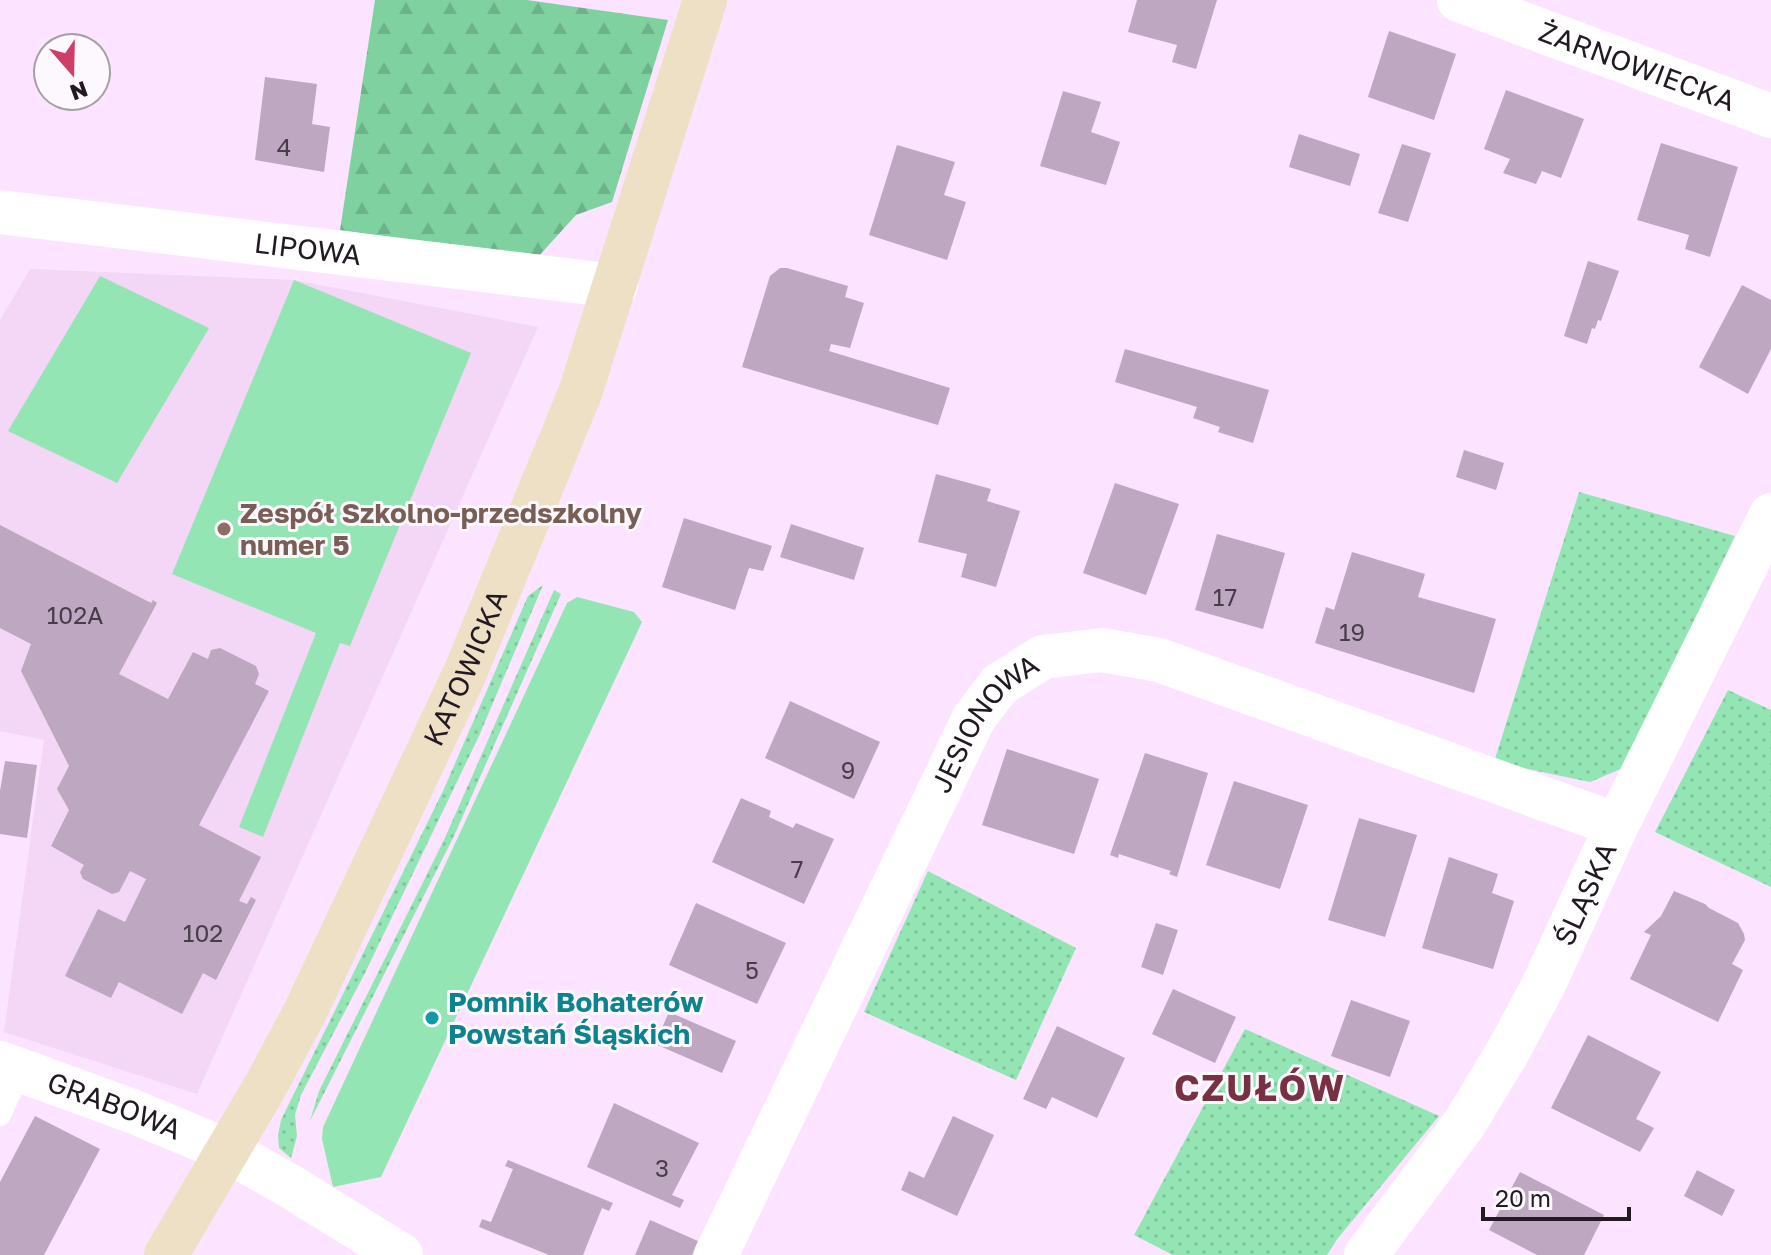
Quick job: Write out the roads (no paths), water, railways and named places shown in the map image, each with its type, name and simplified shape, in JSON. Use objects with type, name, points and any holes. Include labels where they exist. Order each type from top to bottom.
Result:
[{"type":"main road","name":"KATOWICKA","points":[[166,1255],[305,1012],[465,673],[580,393],[705,0]]},
{"type":"street","name":"ŻARNOWIECKA","points":[[1459,0],[1771,116]]},
{"type":"street","name":"LIPOWA","points":[[0,212],[616,286]]},
{"type":"street","name":"ŚLĄSKA","points":[[1366,1255],[1464,1124],[1506,1055],[1543,986],[1617,825],[1771,515]]},
{"type":"street","name":"JESIONOWA","points":[[716,1255],[974,718],[1000,684],[1043,657],[1102,650],[1159,660],[1617,825]]},
{"type":"street","name":"GRABOWA","points":[[10,1066],[228,1151]]},
{"type":"street","points":[[228,1151],[401,1255]]},
{"type":"lane","points":[[0,1115],[10,1066]]},
{"type":"place","name":"Zespół Szkolno-przedszkolny numer 5","points":[[224,529]]},
{"type":"place","name":"Pomnik Bohaterów Powstań Śląskich","points":[[432,1018]]},
{"type":"district","name":"CZUŁÓW","points":[[1260,1088]]}]
